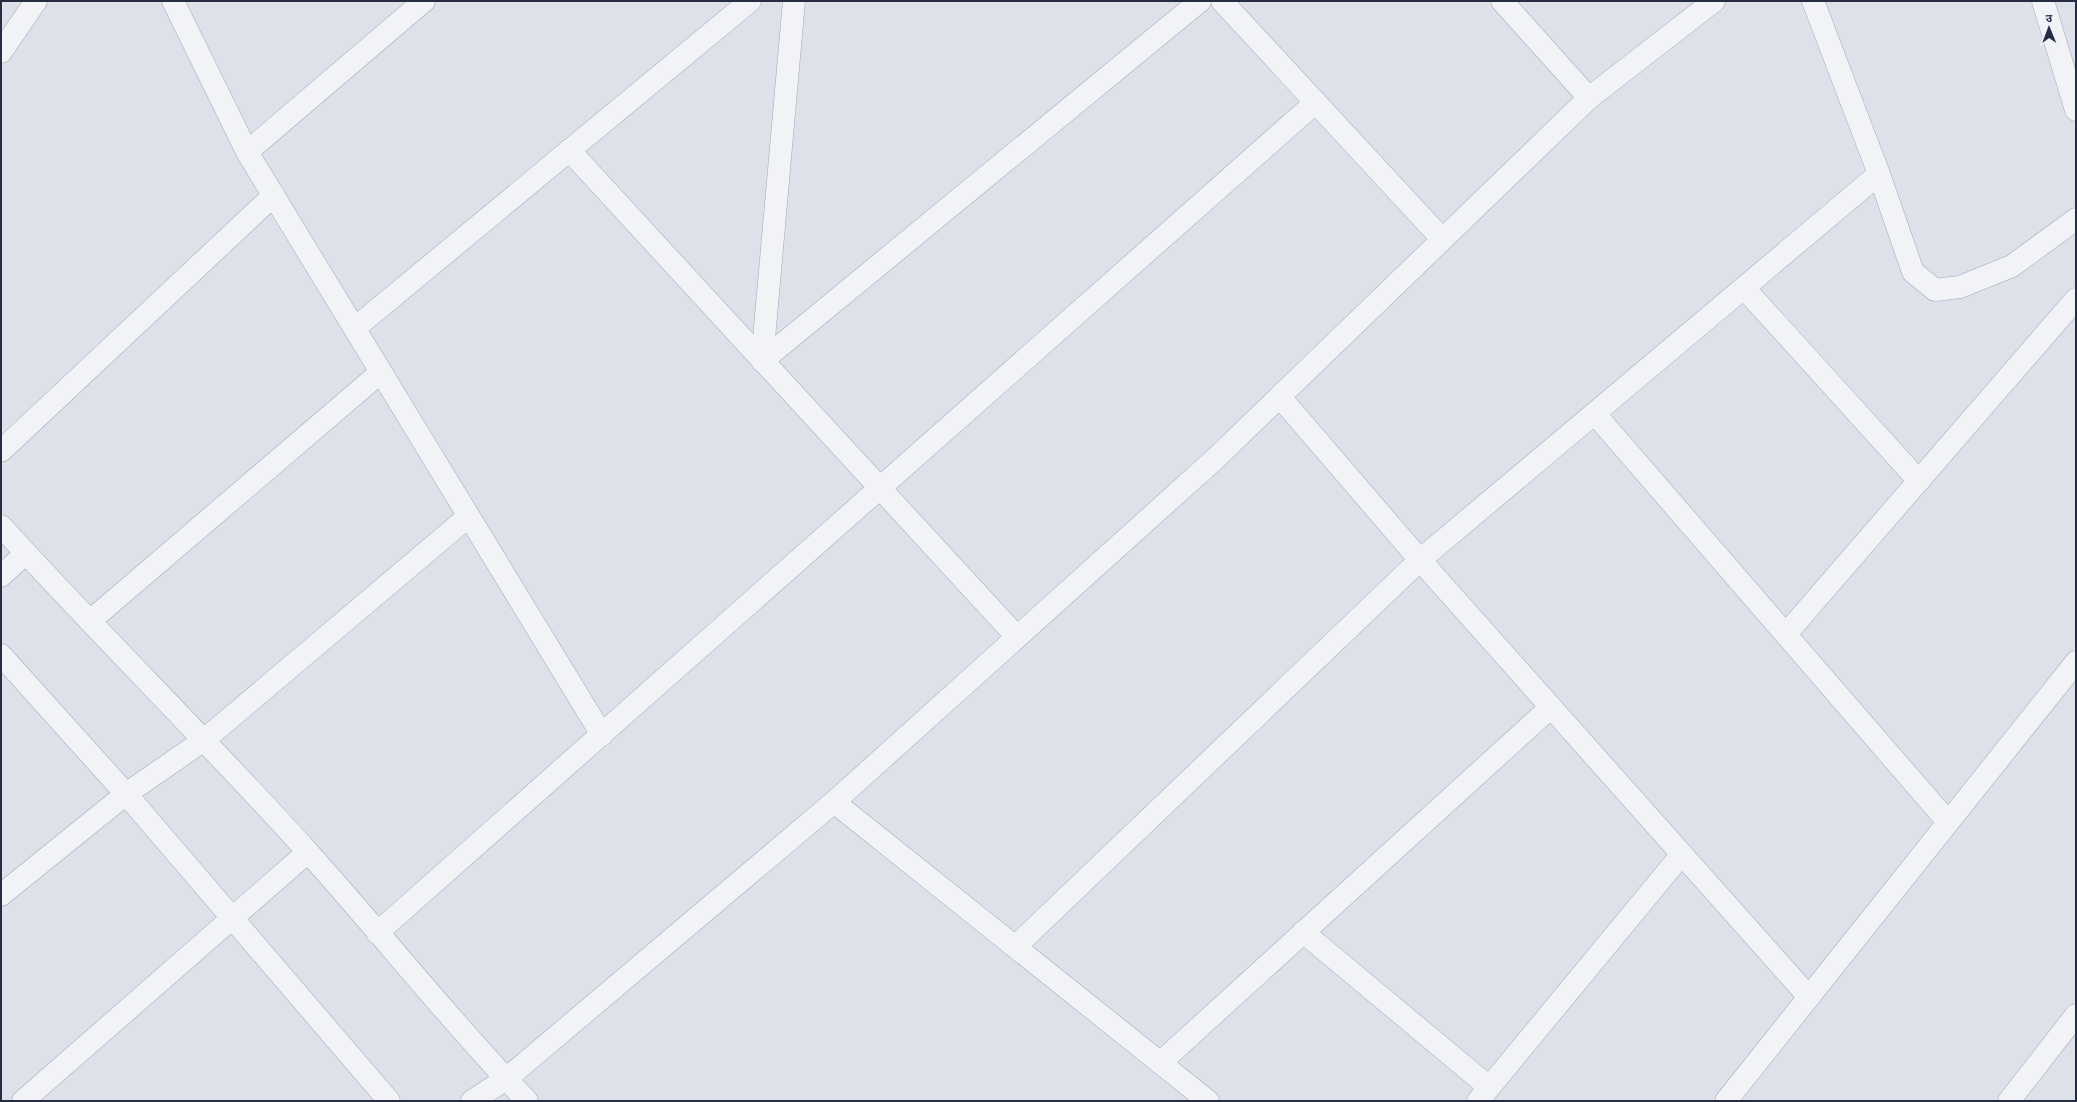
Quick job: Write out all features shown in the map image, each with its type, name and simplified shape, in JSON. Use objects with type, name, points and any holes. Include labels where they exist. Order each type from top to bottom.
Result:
[{"type":"street","points":[[1,52],[36,1]]},
{"type":"street","points":[[173,1],[247,152],[602,735]]},
{"type":"street","points":[[247,152],[424,1]]},
{"type":"street","points":[[355,328],[750,1]]},
{"type":"street","points":[[762,361],[794,1]]},
{"type":"street","points":[[762,361],[1200,1]]},
{"type":"street","points":[[1222,1],[1442,239]]},
{"type":"street","points":[[1502,1],[1589,98]]},
{"type":"street","points":[[472,1101],[506,1079],[834,802],[1215,459],[1589,98],[1714,1]]},
{"type":"street","points":[[1813,1],[1879,174],[1913,272],[1934,290],[1960,287],[2012,266],[2076,219]]},
{"type":"street","points":[[2043,1],[2076,110]]},
{"type":"street","points":[[377,934],[1316,102]]},
{"type":"street","points":[[569,150],[1016,637]]},
{"type":"street","points":[[1015,947],[1420,560],[1879,174]]},
{"type":"street","points":[[1,451],[274,196]]},
{"type":"street","points":[[1744,288],[1919,481]]},
{"type":"street","points":[[1786,634],[2076,299]]},
{"type":"street","points":[[90,621],[381,372]]},
{"type":"street","points":[[1280,397],[1420,560],[1809,997]]},
{"type":"street","points":[[1595,414],[1948,822]]},
{"type":"street","points":[[1,895],[126,794],[204,740],[469,516]]},
{"type":"street","points":[[1,526],[308,852],[377,934],[526,1101]]},
{"type":"street","points":[[1,576],[26,554]]},
{"type":"street","points":[[1,655],[126,794],[390,1101]]},
{"type":"street","points":[[1726,1101],[2076,662]]},
{"type":"street","points":[[1160,1063],[1551,707]]},
{"type":"street","points":[[834,802],[1208,1101]]},
{"type":"street","points":[[23,1101],[308,852]]},
{"type":"street","points":[[1304,932],[1483,1094],[1682,854]]},
{"type":"street","points":[[2009,1101],[2076,1015]]}]
